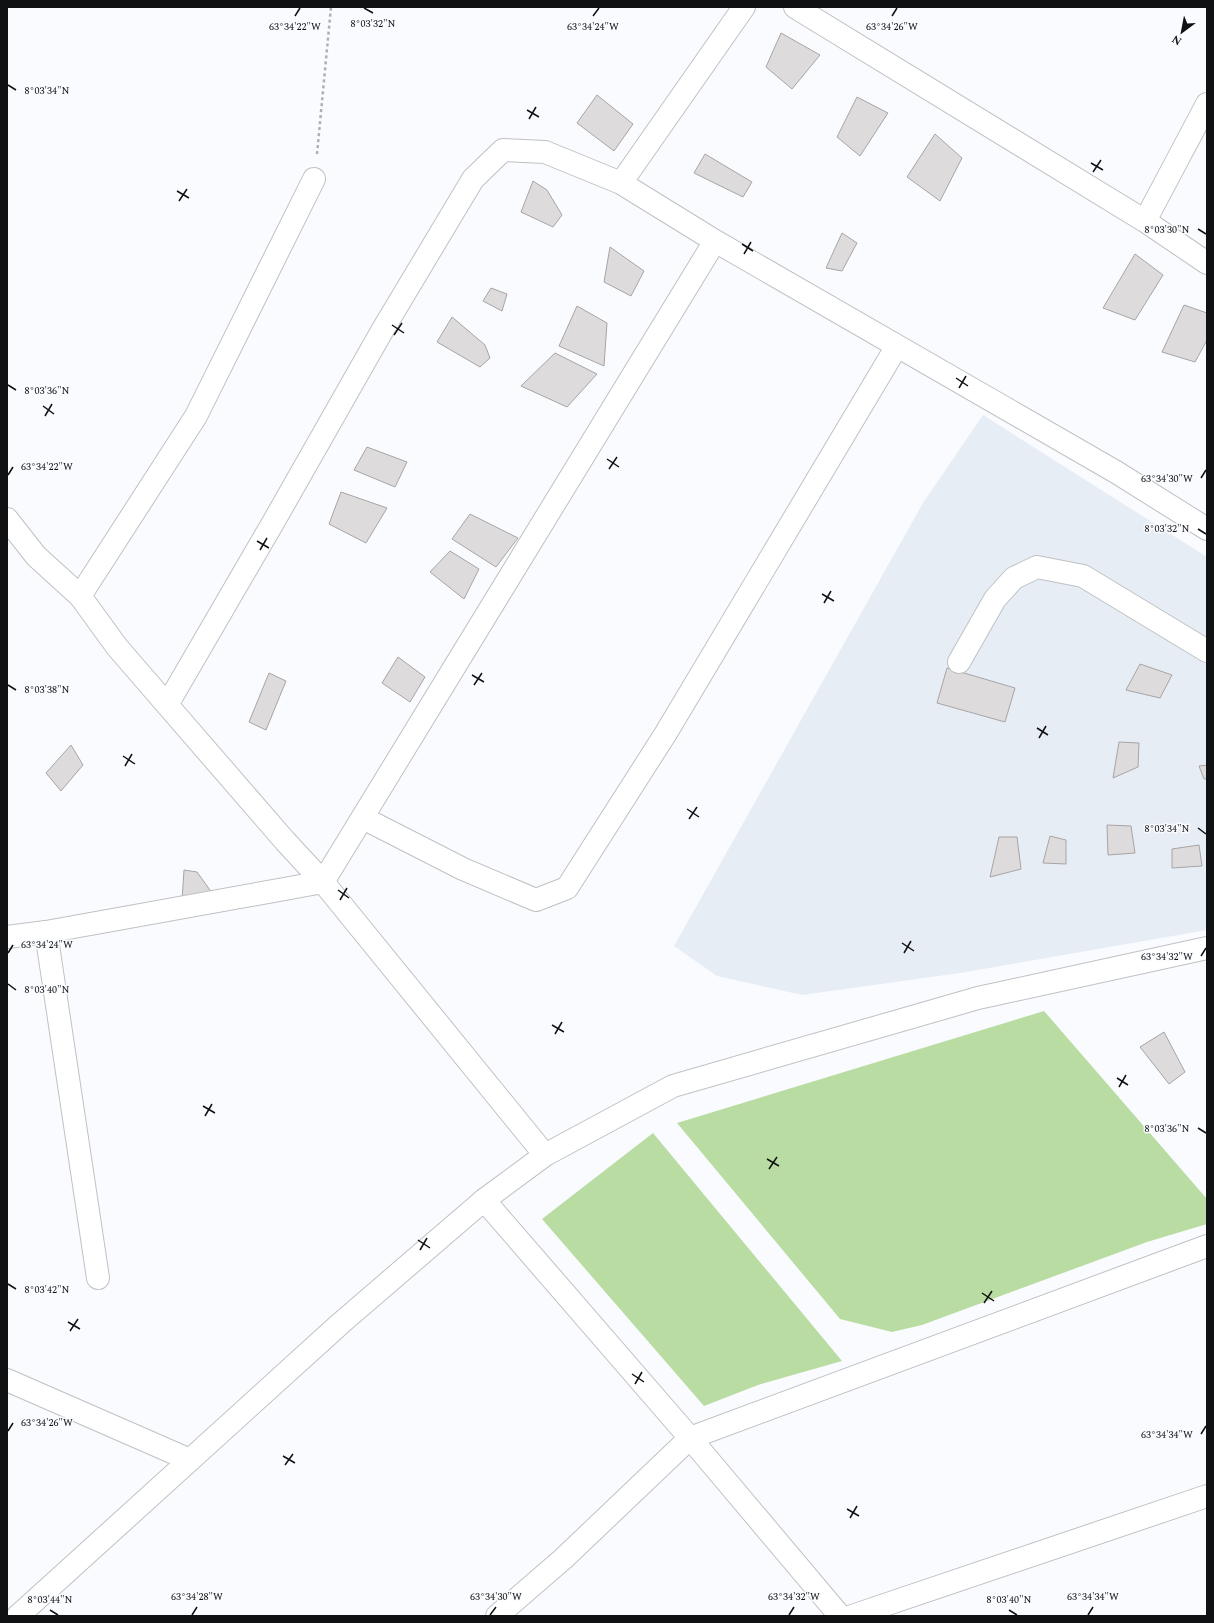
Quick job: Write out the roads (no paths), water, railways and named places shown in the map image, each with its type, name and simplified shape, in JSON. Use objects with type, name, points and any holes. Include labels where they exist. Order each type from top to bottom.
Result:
[{"type":"street","points":[[621,183],[744,7]]},
{"type":"street","points":[[795,7],[1145,221],[1207,263]]},
{"type":"street","points":[[1145,221],[1207,104]]},
{"type":"street","points":[[167,705],[382,331],[473,179],[503,150],[545,152],[621,183],[714,241],[1116,472],[1207,529]]},
{"type":"street","points":[[80,596],[196,416],[314,179]]},
{"type":"street","points":[[7,937],[46,932],[323,882],[714,241]]},
{"type":"street","points":[[363,818],[463,869],[536,900],[567,888],[666,733],[897,346]]},
{"type":"street","points":[[7,519],[36,556],[80,596],[117,647],[285,841],[323,882],[545,1155]]},
{"type":"street","points":[[959,662],[995,599],[1014,578],[1038,568],[1083,576],[1207,651]]},
{"type":"street","points":[[46,932],[98,1278]]},
{"type":"street","points":[[18,1616],[341,1323],[484,1200],[545,1155],[673,1086],[978,998],[1207,948]]},
{"type":"street","points":[[484,1200],[690,1438],[840,1616]]},
{"type":"street","points":[[497,1616],[563,1559],[690,1438],[1207,1246]]},
{"type":"street","points":[[7,1380],[190,1460]]},
{"type":"street","points":[[852,1616],[1207,1496]]}]
